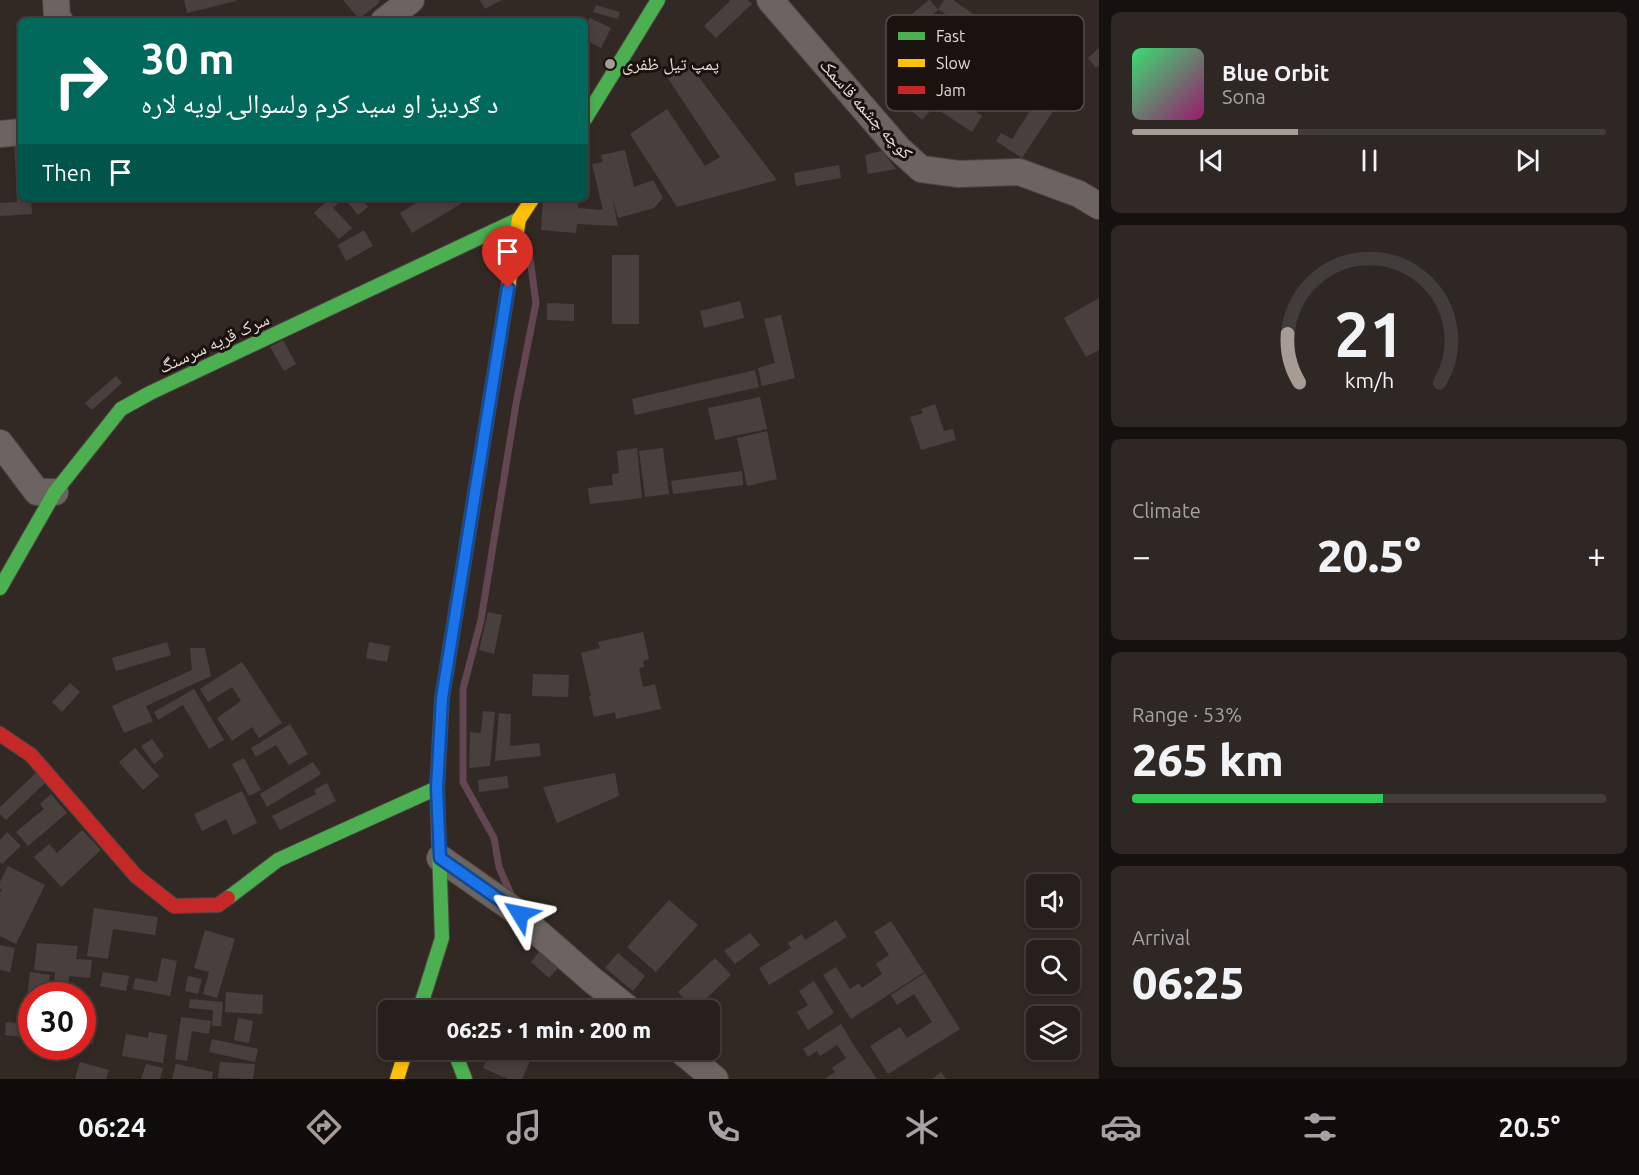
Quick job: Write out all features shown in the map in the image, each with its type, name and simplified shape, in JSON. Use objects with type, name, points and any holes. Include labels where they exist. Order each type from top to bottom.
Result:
[{"type":"main road","points":[[588,114],[658,0]]},
{"type":"main road","points":[[422,1000],[442,938],[437,788],[442,698],[519,219],[531,201]]},
{"type":"main road","name":"سرک قریه سرسنگ","points":[[0,588],[56,492],[121,409],[150,393],[519,219]]},
{"type":"main road","points":[[0,734],[31,755],[136,876],[174,906],[218,905],[278,860],[437,788]]},
{"type":"main road","points":[[427,983],[435,1000]]},
{"type":"main road","points":[[397,1079],[403,1060]]},
{"type":"main road","points":[[408,1060],[411,1071]]},
{"type":"main road","points":[[458,1060],[465,1079]]},
{"type":"street","points":[[56,0],[58,18]]},
{"type":"street","points":[[389,18],[411,0]]},
{"type":"street","name":"کوچه چشمه قاسمک","points":[[771,0],[898,148],[921,169],[958,174],[1019,172],[1079,194],[1099,206]]},
{"type":"street","points":[[0,134],[18,132]]},
{"type":"street","points":[[0,443],[37,492],[56,492]]},
{"type":"street","points":[[440,858],[520,914],[535,930],[618,1000]]},
{"type":"street","points":[[692,1060],[715,1079]]},
{"type":"building","points":[[184,0],[236,0],[236,1],[187,13]]},
{"type":"building","points":[[343,0],[379,0],[380,2],[358,18]]},
{"type":"building","points":[[480,0],[502,0],[485,9]]},
{"type":"building","points":[[729,0],[748,0],[752,4],[716,38],[704,26]]},
{"type":"building","points":[[929,0],[938,10],[932,15],[910,15]]},
{"type":"building","points":[[944,0],[953,0],[975,15],[947,15],[938,9]]},
{"type":"building","points":[[596,5],[620,12],[618,19],[593,12]]},
{"type":"building","points":[[590,18],[611,28],[601,48],[588,42]]},
{"type":"building","points":[[1099,48],[1099,66],[1096,68],[1088,58]]},
{"type":"building","points":[[688,63],[777,180],[677,207],[630,134],[667,109],[705,166],[720,157],[667,77]]},
{"type":"building","points":[[912,111],[930,111],[922,120]]},
{"type":"building","points":[[940,111],[975,111],[982,116],[972,132]]},
{"type":"building","points":[[1030,111],[1053,111],[1022,158],[996,141],[1001,133],[1012,139]]},
{"type":"building","points":[[14,140],[18,140],[18,201],[31,201],[32,214],[0,216],[0,203],[17,202]]},
{"type":"building","points":[[625,150],[634,187],[653,180],[663,198],[654,208],[618,218],[612,197],[618,226],[577,224],[576,233],[541,230],[543,201],[579,201],[578,208],[603,210],[592,164],[603,162],[601,155]]},
{"type":"building","points":[[882,151],[896,169],[868,174],[865,155]]},
{"type":"building","points":[[839,165],[841,178],[796,186],[794,173]]},
{"type":"building","points":[[327,201],[341,201],[333,208],[352,228],[339,239],[314,213]]},
{"type":"building","points":[[346,201],[364,201],[368,207],[358,215]]},
{"type":"building","points":[[419,201],[464,202],[412,233],[400,213]]},
{"type":"building","points":[[364,230],[373,246],[346,261],[338,245]]},
{"type":"building","points":[[612,255],[639,255],[639,324],[612,324]]},
{"type":"building","points":[[1099,298],[1099,350],[1086,357],[1064,318]]},
{"type":"building","points":[[740,301],[744,318],[704,328],[700,311]]},
{"type":"building","points":[[547,303],[574,304],[574,321],[547,320]]},
{"type":"building","points":[[781,315],[795,378],[762,386],[758,368],[775,363],[764,319]]},
{"type":"building","points":[[283,340],[296,364],[284,371],[270,347]]},
{"type":"building","points":[[755,370],[759,387],[635,415],[632,399]]},
{"type":"building","points":[[116,376],[122,383],[92,410],[85,403]]},
{"type":"building","points":[[760,397],[767,429],[715,440],[708,408]]},
{"type":"building","points":[[935,404],[944,431],[953,429],[956,440],[921,450],[910,417],[923,413],[921,409]]},
{"type":"building","points":[[767,431],[777,479],[747,486],[737,438]]},
{"type":"building","points":[[637,448],[642,498],[590,504],[588,488],[613,485],[612,474],[619,473],[617,451]]},
{"type":"building","points":[[663,448],[669,494],[645,497],[639,451]]},
{"type":"building","points":[[742,471],[743,485],[673,494],[671,481]]},
{"type":"building","points":[[488,612],[502,615],[494,654],[479,650]]},
{"type":"building","points":[[643,632],[649,659],[643,661],[644,667],[639,668],[643,687],[655,684],[661,709],[616,719],[615,712],[594,717],[581,653],[600,648],[598,642]]},
{"type":"building","points":[[167,642],[171,655],[116,671],[112,658]]},
{"type":"building","points":[[369,642],[390,646],[387,662],[366,658]]},
{"type":"building","points":[[190,648],[205,648],[211,676],[146,706],[153,721],[124,733],[112,706],[192,670]]},
{"type":"building","points":[[242,662],[282,723],[259,738],[252,727],[232,741],[217,718],[241,701],[232,687],[208,702],[200,689]]},
{"type":"building","points":[[533,674],[569,675],[568,697],[532,696]]},
{"type":"building","points":[[70,683],[80,692],[62,712],[52,702]]},
{"type":"building","points":[[194,689],[224,740],[209,749],[183,705],[158,720],[154,712]]},
{"type":"building","points":[[483,711],[495,712],[490,766],[469,768],[470,732],[481,733]]},
{"type":"building","points":[[499,713],[511,714],[510,746],[539,743],[541,756],[495,761]]},
{"type":"building","points":[[290,724],[308,754],[289,765],[276,745],[256,757],[251,748]]},
{"type":"building","points":[[152,739],[164,756],[154,764],[141,746]]},
{"type":"building","points":[[135,748],[159,776],[143,790],[119,762]]},
{"type":"building","points":[[244,758],[261,790],[249,796],[232,764]]},
{"type":"building","points":[[313,762],[321,774],[267,807],[260,794]]},
{"type":"building","points":[[36,773],[45,783],[6,820],[0,814],[0,807]]},
{"type":"building","points":[[615,773],[619,796],[557,823],[543,787]]},
{"type":"building","points":[[507,776],[509,788],[479,792],[478,780]]},
{"type":"building","points":[[327,783],[336,801],[280,830],[272,816],[316,794],[314,790]]},
{"type":"building","points":[[242,791],[257,823],[233,835],[226,819],[202,831],[194,814]]},
{"type":"building","points":[[51,794],[67,813],[28,846],[16,832],[44,809],[40,804]]},
{"type":"building","points":[[82,830],[101,850],[61,887],[34,857],[49,844],[57,853]]},
{"type":"building","points":[[7,832],[21,846],[2,864],[0,862],[0,840]]},
{"type":"building","points":[[8,866],[45,885],[16,944],[0,936],[0,893],[2,889],[0,889],[0,882]]},
{"type":"building","points":[[669,900],[698,925],[656,972],[627,947]]},
{"type":"building","points":[[94,908],[158,917],[155,935],[113,929],[108,959],[87,956]]},
{"type":"building","points":[[836,920],[847,937],[769,985],[759,968],[791,948],[788,943],[802,934],[805,940]]},
{"type":"building","points":[[891,921],[924,972],[851,1019],[823,975],[836,967],[850,989],[859,983],[862,988],[882,974],[876,964],[889,955],[874,932]]},
{"type":"building","points":[[205,930],[235,939],[217,998],[203,994],[209,972],[194,968]]},
{"type":"building","points":[[750,933],[760,945],[735,964],[724,951]]},
{"type":"building","points":[[37,943],[78,946],[76,959],[92,960],[90,978],[69,976],[68,982],[54,982],[55,972],[34,970]]},
{"type":"building","points":[[0,945],[15,948],[10,972],[0,970]]},
{"type":"building","points":[[539,952],[558,968],[549,978],[531,962]]},
{"type":"building","points":[[618,953],[645,976],[633,991],[605,968]]},
{"type":"building","points":[[162,958],[177,961],[170,996],[133,989],[135,978],[157,982]]},
{"type":"building","points":[[715,958],[731,975],[705,1000],[685,1000],[678,992]]},
{"type":"building","points":[[30,972],[50,975],[49,982],[29,982]]},
{"type":"building","points":[[103,972],[129,976],[126,991],[100,986]]},
{"type":"building","points":[[925,973],[960,1029],[888,1074],[870,1046],[900,1027],[907,1038],[932,1022],[914,994],[897,1005],[891,995]]},
{"type":"building","points":[[188,976],[202,979],[198,994],[185,991]]},
{"type":"building","points":[[814,981],[834,1013],[808,1030],[797,1012],[808,1005],[799,991]]},
{"type":"building","points":[[226,992],[263,995],[262,1014],[225,1012]]},
{"type":"building","points":[[190,999],[223,1002],[221,1026],[212,1026],[213,1010],[189,1008]]},
{"type":"building","points":[[181,1017],[211,1021],[209,1034],[192,1031],[187,1061],[175,1059]]},
{"type":"building","points":[[238,1018],[253,1021],[249,1043],[234,1040]]},
{"type":"building","points":[[6,1022],[18,1023],[18,1036],[5,1035]]},
{"type":"building","points":[[841,1024],[877,1079],[825,1079],[835,1072],[832,1068],[846,1058],[837,1045],[820,1056],[817,1051],[808,1057],[803,1049]]},
{"type":"building","points":[[149,1032],[167,1035],[163,1063],[122,1056],[126,1034],[148,1038]]},
{"type":"building","points":[[212,1039],[258,1049],[255,1062],[209,1052]]},
{"type":"building","points":[[486,1060],[531,1060],[522,1079],[508,1079],[483,1068]]},
{"type":"building","points":[[80,1062],[109,1070],[106,1079],[75,1079]]},
{"type":"building","points":[[220,1062],[255,1064],[253,1079],[218,1078]]},
{"type":"building","points":[[146,1064],[163,1068],[160,1079],[141,1079]]},
{"type":"building","points":[[176,1064],[213,1072],[212,1079],[172,1079]]},
{"type":"building","points":[[941,1072],[946,1079],[932,1079]]},
{"type":"waterway","points":[[513,899],[499,867],[494,838],[463,782],[463,689],[481,620],[516,404],[536,303],[529,251]]},
{"type":"traffic: fast","points":[[588,114],[658,0]]},
{"type":"traffic: fast","points":[[0,588],[55,492],[121,409],[150,393],[519,219]]},
{"type":"traffic: fast","points":[[422,1000],[442,938],[437,788],[442,698],[509,282]]},
{"type":"traffic: fast","points":[[228,898],[278,860],[437,788]]},
{"type":"traffic: fast","points":[[458,1060],[465,1079]]},
{"type":"traffic: slow","points":[[509,282],[519,219],[531,201]]},
{"type":"traffic: slow","points":[[397,1079],[403,1060]]},
{"type":"traffic: jam","points":[[0,734],[31,755],[136,876],[174,906],[218,905],[228,898]]},
{"type":"place","name":"پمپ تیل ظفری","points":[[610,64]]},
{"type":"route","points":[[508,288],[442,698],[437,788],[440,858],[520,914]]}]
